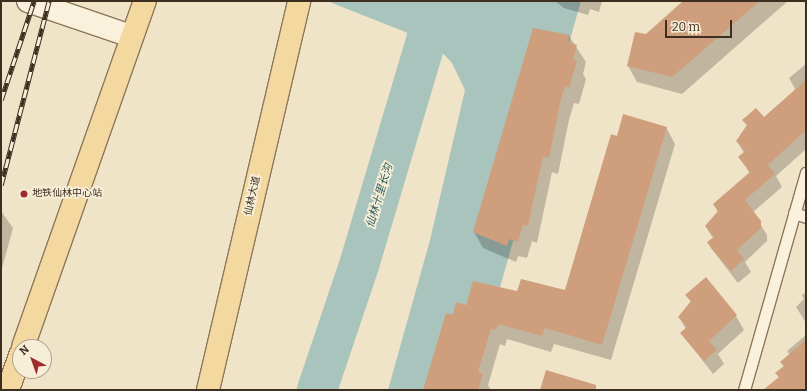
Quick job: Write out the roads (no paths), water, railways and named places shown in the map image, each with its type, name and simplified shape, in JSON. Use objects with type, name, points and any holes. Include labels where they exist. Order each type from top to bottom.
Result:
[{"type":"main road","points":[[26,339],[131,36],[145,1]]},
{"type":"main road","name":"仙林大道","points":[[208,390],[299,1]]},
{"type":"main road","points":[[8,390],[12,378]]},
{"type":"street","points":[[28,1],[131,36]]},
{"type":"lane","points":[[744,390],[806,173]]},
{"type":"lane","points":[[794,213],[806,217]]},
{"type":"water","points":[[327,1],[581,1],[471,390],[388,390],[430,240],[465,90],[452,63],[433,43]]},
{"type":"waterway","name":"仙林十里长沟","points":[[317,390],[360,262],[438,1]]},
{"type":"railway","points":[[1,100],[34,1]]},
{"type":"railway","points":[[1,185],[49,1]]},
{"type":"place","name":"地铁仙林中心站","points":[[24,194]]}]
